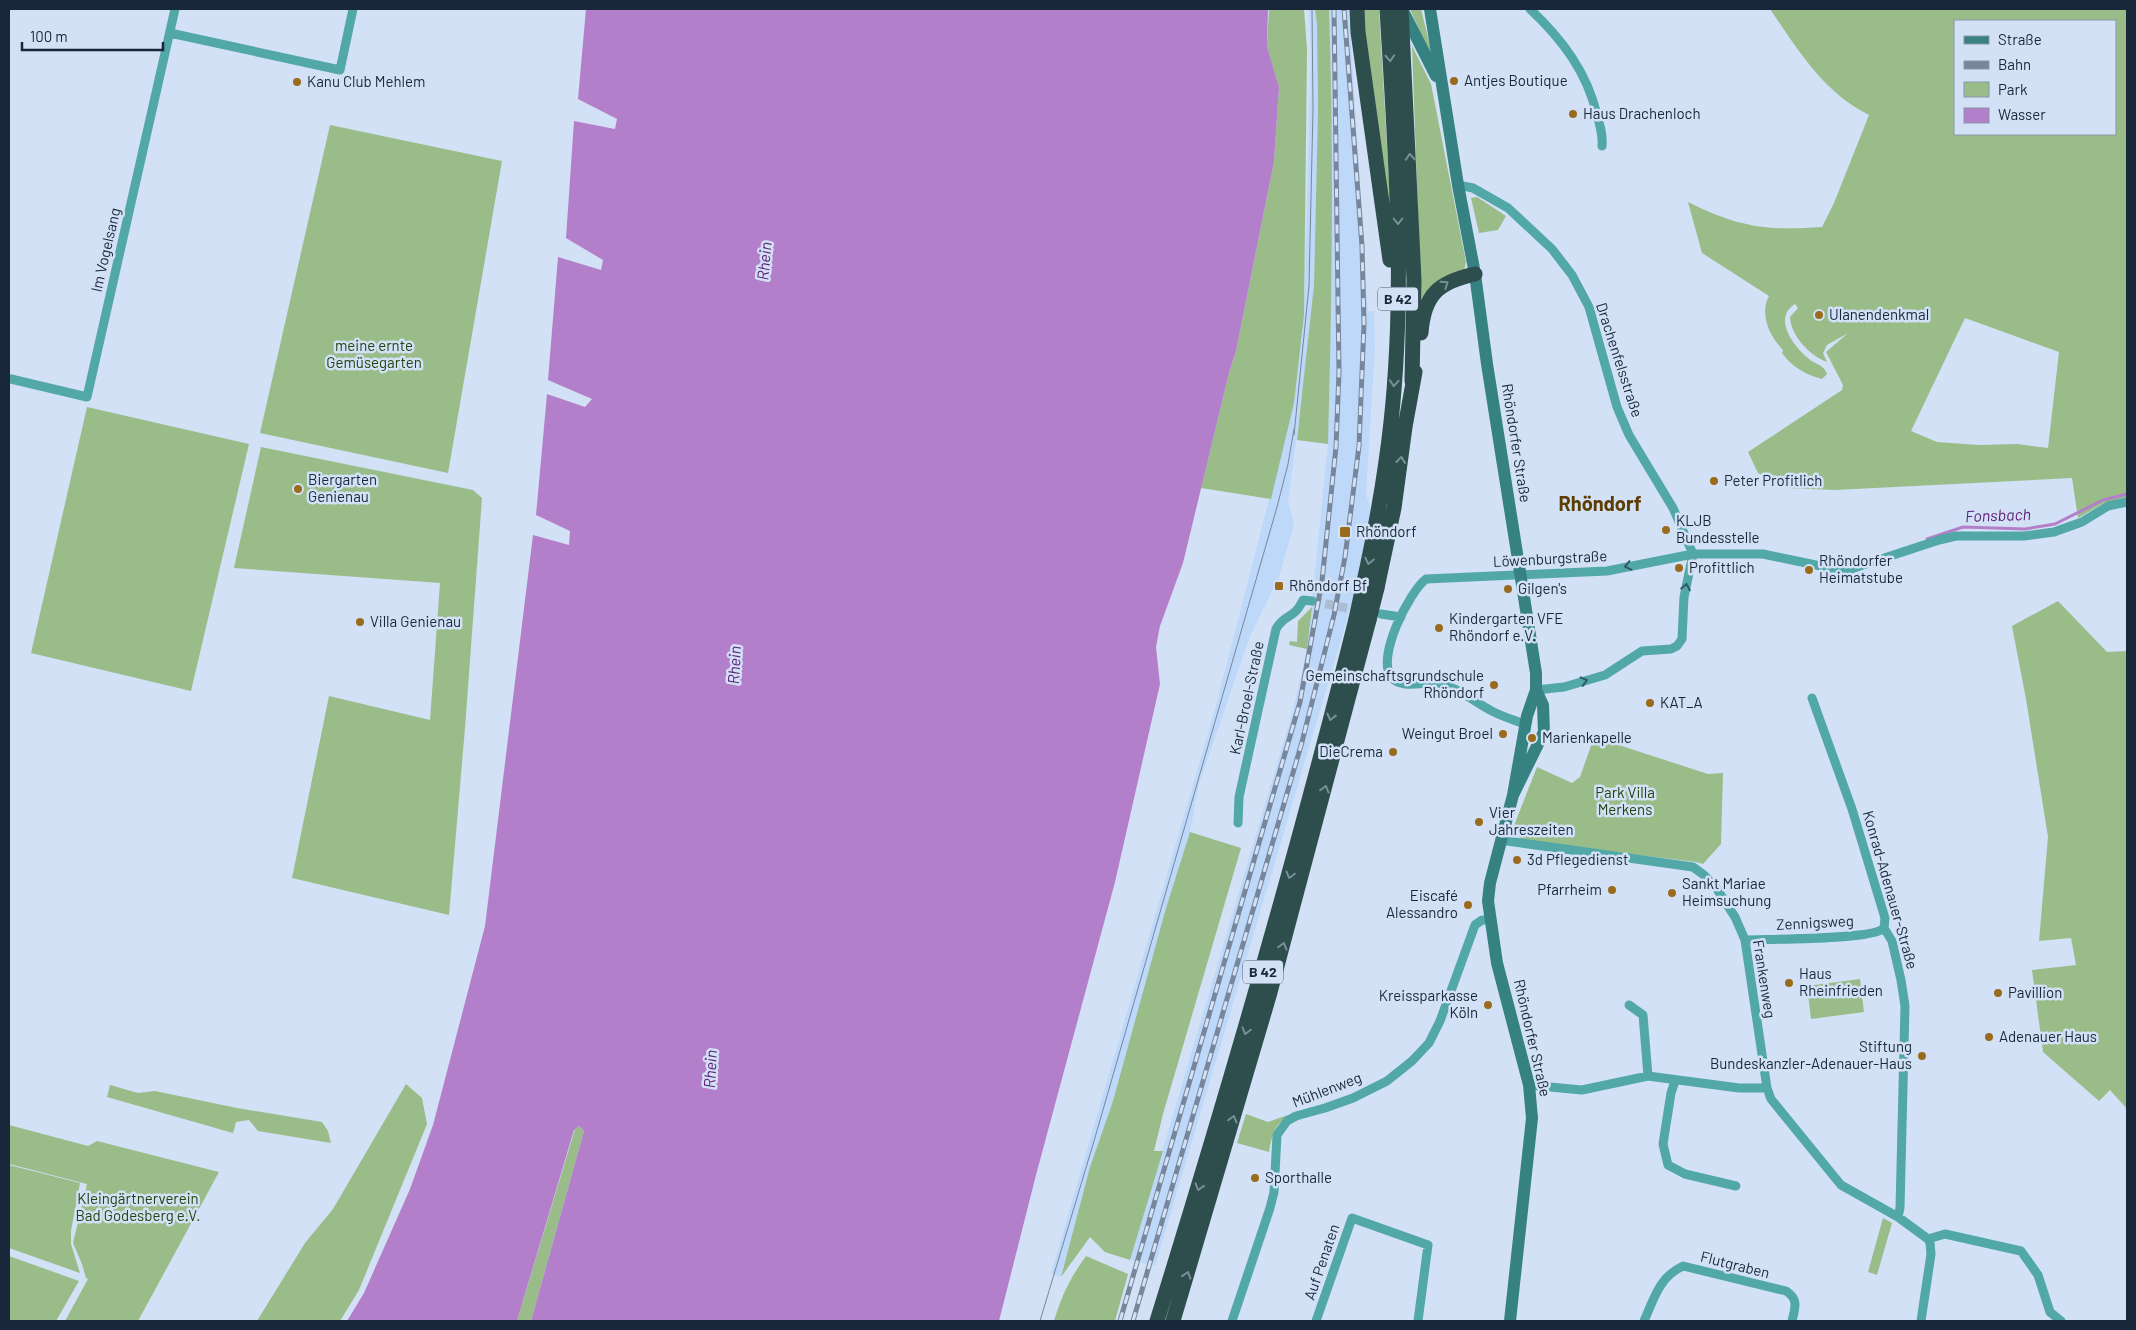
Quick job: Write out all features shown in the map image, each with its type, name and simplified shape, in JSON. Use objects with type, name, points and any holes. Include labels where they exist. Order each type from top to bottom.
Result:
[{"type":"highway","name":"B 42","points":[[1357,9],[1358,32],[1398,325]]},
{"type":"highway","name":"B 42","points":[[1173,1321],[1269,996],[1369,618],[1370,587],[1392,421],[1398,325],[1398,203],[1394,9]]},
{"type":"highway","name":"B 42","points":[[1370,587],[1394,508],[1412,381],[1414,270],[1403,32],[1394,9]]},
{"type":"highway","name":"B 42","points":[[1412,381],[1419,358],[1422,317],[1431,298],[1441,286],[1454,279],[1475,274]]},
{"type":"highway","name":"B 42","points":[[1157,1321],[1254,1004],[1301,834],[1369,618]]},
{"type":"main road","name":"Rhöndorfer Straße","points":[[1394,9],[1427,56],[1442,90]]},
{"type":"main road","name":"Rhöndorfer Straße","points":[[1430,9],[1458,185],[1475,274],[1487,364],[1536,673],[1536,690],[1526,720],[1513,795],[1500,840],[1488,900],[1489,920],[1497,963],[1529,1085],[1532,1118],[1510,1321]]},
{"type":"main road","name":"Rhöndorfer Straße","points":[[1513,795],[1544,732],[1543,705],[1536,690]]},
{"type":"main road","points":[[1526,720],[1536,711],[1540,712],[1544,717]]},
{"type":"street","name":"Im Vogelsang","points":[[11,379],[87,397],[175,9]]},
{"type":"street","points":[[170,33],[340,70],[353,9]]},
{"type":"street","points":[[1530,9],[1566,48],[1583,74],[1595,104],[1602,136],[1602,146]]},
{"type":"street","name":"Drachenfelsstraße","points":[[1458,185],[1473,188],[1508,208],[1552,249],[1572,275],[1591,314],[1617,407],[1629,435],[1673,508],[1693,554]]},
{"type":"street","name":"Löwenburgstraße","points":[[1401,617],[1419,586],[1428,578],[1521,576],[1607,571],[1693,554],[1763,554],[1830,568],[1851,569],[1956,536],[2024,536],[2054,532],[2082,522],[2108,506],[2127,502]]},
{"type":"street","points":[[1536,690],[1564,687],[1595,678],[1604,675],[1642,651],[1671,649],[1676,646],[1682,639],[1684,597],[1693,554]]},
{"type":"street","name":"Karl-Broel-Straße","points":[[1238,822],[1240,797],[1276,629],[1282,619],[1294,614],[1303,600],[1312,602]]},
{"type":"street","points":[[1369,618],[1401,617],[1392,639],[1386,662],[1388,671],[1396,681],[1405,684],[1443,684],[1492,712],[1526,720]]},
{"type":"street","name":"Konrad-Adenauer-Straße","points":[[1812,698],[1852,809],[1885,918],[1884,928],[1892,940],[1901,980],[1904,1006],[1900,1208],[1898,1216]]},
{"type":"street","name":"Frankenweg","points":[[1500,840],[1693,867],[1704,875],[1717,889],[1735,917],[1745,940],[1767,1088],[1775,1104],[1841,1185],[1898,1216],[1928,1239]]},
{"type":"street","name":"Mühlenweg","points":[[1232,1321],[1274,1192],[1277,1135],[1287,1121],[1296,1116],[1334,1105],[1387,1081],[1412,1061],[1429,1043],[1440,1021],[1475,925],[1482,920],[1489,920]]},
{"type":"street","name":"Zennigsweg","points":[[1745,940],[1847,936],[1877,932],[1884,928]]},
{"type":"street","points":[[1629,1005],[1643,1015],[1648,1076]]},
{"type":"street","points":[[1529,1085],[1582,1090],[1648,1076],[1739,1088],[1767,1088]]},
{"type":"street","points":[[1675,1081],[1671,1093],[1663,1144],[1668,1164],[1685,1174],[1736,1186]]},
{"type":"street","name":"Auf Penaten","points":[[1316,1321],[1352,1218],[1428,1246],[1418,1321]]},
{"type":"street","points":[[1921,1321],[1931,1254],[1928,1239],[1946,1234],[2021,1251],[2038,1275],[2050,1312],[2062,1321]]},
{"type":"street","name":"Flutgraben","points":[[1644,1321],[1664,1278],[1683,1266],[1786,1291],[1793,1295],[1796,1303],[1792,1321]]},
{"type":"shaded area","points":[[1309,9],[1315,9],[1317,25],[1318,109],[1314,285],[1301,406],[1288,501],[1294,524],[1279,577],[1250,636],[1199,784],[1190,832],[1166,908],[1113,1101],[1090,1167],[1061,1277],[1051,1274],[1215,709],[1294,403],[1304,315],[1311,51]]},
{"type":"shaded area","points":[[1329,9],[1349,9],[1368,311],[1374,311],[1375,347],[1366,494],[1371,510],[1352,603],[1155,1266],[1130,1260],[1293,710],[1307,650],[1328,444],[1332,254]]},
{"type":"green space","points":[[1269,9],[1304,9],[1307,49],[1304,315],[1294,403],[1271,499],[1201,488],[1236,351],[1274,162],[1279,87],[1267,46]]},
{"type":"green space","points":[[1315,9],[1329,9],[1332,226],[1328,444],[1297,440],[1314,285],[1318,109],[1317,25]]},
{"type":"green space","points":[[1361,9],[1379,9],[1392,231]]},
{"type":"green space","points":[[1410,9],[1421,9],[1432,54],[1430,54]]},
{"type":"green space","points":[[1770,9],[2127,9],[2127,498],[2104,503],[2078,518],[2072,478],[1835,490],[1786,488],[1758,473],[1748,452],[1842,390],[1843,385],[1826,352],[1848,333],[1827,345],[1823,353],[1827,362],[1821,359],[1802,344],[1794,331],[1790,317],[1798,308],[1795,304],[1788,310],[1785,317],[1788,332],[1803,354],[1822,367],[1827,374],[1822,379],[1805,373],[1795,366],[1782,353],[1783,350],[1774,339],[1767,325],[1765,310],[1769,296],[1702,253],[1688,202],[1722,217],[1753,225],[1784,228],[1822,227],[1834,203],[1869,115],[1853,106],[1838,94],[1813,69]],"holes":[[[1965,318],[2059,352],[2048,448],[2017,444],[1979,445],[1937,442],[1911,431]]]},
{"type":"green space","points":[[1412,46],[1431,84],[1466,262],[1464,270],[1431,289],[1421,300]]},
{"type":"green space","name":"meine ernte Gemüsegarten","points":[[330,125],[502,161],[448,473],[260,433]]},
{"type":"green space","points":[[1477,197],[1506,216],[1498,230],[1479,233],[1471,198]]},
{"type":"green space","points":[[87,407],[249,444],[191,691],[31,653]]},
{"type":"green space","points":[[261,447],[473,490],[482,498],[449,915],[292,878],[329,696],[430,720],[440,583],[234,568]]},
{"type":"green space","points":[[2058,601],[2107,652],[2127,651],[2127,1109],[2110,1090],[2099,1101],[2043,1052],[2032,970],[2076,965],[2071,938],[2039,941],[2048,837],[2026,699],[2012,626]]},
{"type":"green space","points":[[1312,607],[1307,649],[1289,645],[1290,641],[1297,642],[1298,621]]},
{"type":"green space","name":"Park Villa Merkens","points":[[1594,737],[1708,774],[1723,773],[1721,844],[1703,864],[1523,841],[1513,828],[1537,767],[1572,783],[1580,777]]},
{"type":"green space","points":[[1190,832],[1241,848],[1163,1114],[1154,1151],[1163,1151],[1130,1260],[1105,1252],[1090,1237],[1061,1277],[1090,1167],[1113,1101],[1166,908]]},
{"type":"green space","points":[[1860,979],[1864,1012],[1811,1019],[1807,986]]},
{"type":"green space","points":[[406,1084],[422,1098],[427,1124],[359,1290],[340,1321],[257,1321],[305,1243],[333,1209]]},
{"type":"green space","points":[[110,1085],[138,1093],[155,1091],[237,1108],[322,1122],[328,1131],[331,1143],[258,1131],[249,1120],[236,1122],[233,1133],[107,1097]]},
{"type":"green space","points":[[1246,1114],[1268,1122],[1288,1115],[1274,1131],[1269,1152],[1237,1143]]},
{"type":"green space","name":"Kleingärtnerverein Bad Godesberg e.V.","points":[[9,1125],[88,1146],[97,1141],[219,1172],[138,1321],[65,1321],[88,1279],[73,1243],[87,1184],[9,1164]]},
{"type":"green space","points":[[579,1126],[584,1131],[531,1321],[517,1321],[575,1129]]},
{"type":"green space","points":[[9,1165],[80,1183],[71,1231],[71,1244],[80,1273],[9,1248]]},
{"type":"green space","points":[[1883,1218],[1892,1223],[1877,1275],[1868,1272]]},
{"type":"green space","points":[[9,1256],[79,1281],[56,1321],[9,1321]]},
{"type":"green space","points":[[1086,1256],[1128,1274],[1115,1321],[1054,1321],[1067,1287]]},
{"type":"water","name":"Rhein","points":[[586,9],[1268,9],[1267,46],[1279,87],[1274,162],[1236,351],[1183,563],[1160,626],[1156,647],[1160,684],[1115,882],[1036,1175],[999,1321],[531,1321],[584,1131],[579,1126],[574,1130],[517,1321],[347,1321],[364,1293],[410,1189],[433,1125],[485,926],[533,535],[569,545],[570,531],[536,515],[547,394],[585,407],[592,399],[548,380],[558,257],[601,270],[603,260],[566,238],[574,121],[615,129],[617,119],[578,99]]},
{"type":"waterway","name":"Fonsbach","points":[[1927,539],[1963,527],[2025,529],[2055,524],[2103,500],[2127,494]]},
{"type":"tunnel","points":[[1312,601],[1361,611]]},
{"type":"tram line","points":[[1294,435],[1309,286],[1313,109],[1312,9]]},
{"type":"tram line","points":[[1040,1321],[1094,1141],[1277,507],[1288,464],[1294,429]]},
{"type":"railway","points":[[1120,1321],[1300,702],[1322,581],[1336,447],[1339,372],[1334,9]]},
{"type":"railway","points":[[1133,1321],[1302,742],[1334,615],[1345,557],[1359,446],[1364,324],[1362,246],[1344,9]]},
{"type":"place","name":"Antjes Boutique","points":[[1454,81]]},
{"type":"place","name":"Kanu Club Mehlem","points":[[297,82]]},
{"type":"place","name":"Haus Drachenloch","points":[[1573,114]]},
{"type":"place","name":"Ulanendenkmal","points":[[1819,315]]},
{"type":"place","name":"Peter Profitlich","points":[[1714,481]]},
{"type":"place","name":"Biergarten Genienau","points":[[298,489]]},
{"type":"place","name":"KLJB Bundesstelle","points":[[1666,530]]},
{"type":"place","name":"Rhöndorf","points":[[1345,532]]},
{"type":"place","name":"Profittlich","points":[[1679,568]]},
{"type":"place","name":"Rhöndorfer Heimatstube","points":[[1809,570]]},
{"type":"place","name":"Rhöndorf Bf","points":[[1279,586]]},
{"type":"place","name":"Gilgen's","points":[[1508,589]]},
{"type":"place","name":"Villa Genienau","points":[[360,622]]},
{"type":"place","name":"Kindergarten VFE Rhöndorf e.V.","points":[[1439,628]]},
{"type":"place","name":"Gemeinschaftsgrundschule Rhöndorf","points":[[1494,685]]},
{"type":"place","name":"KAT_A","points":[[1650,703]]},
{"type":"place","name":"Weingut Broel","points":[[1503,734]]},
{"type":"place","name":"Marienkapelle","points":[[1532,738]]},
{"type":"place","name":"DieCrema","points":[[1393,752]]},
{"type":"place","name":"Vier Jahreszeiten","points":[[1479,822]]},
{"type":"place","name":"3d Pflegedienst","points":[[1517,860]]},
{"type":"place","name":"Pfarrheim","points":[[1612,890]]},
{"type":"place","name":"Sankt Mariae Heimsuchung","points":[[1672,893]]},
{"type":"place","name":"Eiscafé Alessandro","points":[[1468,905]]},
{"type":"place","name":"Haus Rheinfrieden","points":[[1789,983]]},
{"type":"place","name":"Pavillion","points":[[1998,993]]},
{"type":"place","name":"Kreissparkasse Köln","points":[[1488,1005]]},
{"type":"place","name":"Adenauer Haus","points":[[1989,1037]]},
{"type":"place","name":"Stiftung Bundeskanzler-Adenauer-Haus","points":[[1922,1056]]},
{"type":"place","name":"Sporthalle","points":[[1255,1178]]},
{"type":"district","name":"Rhöndorf","points":[[1600,504]]}]
